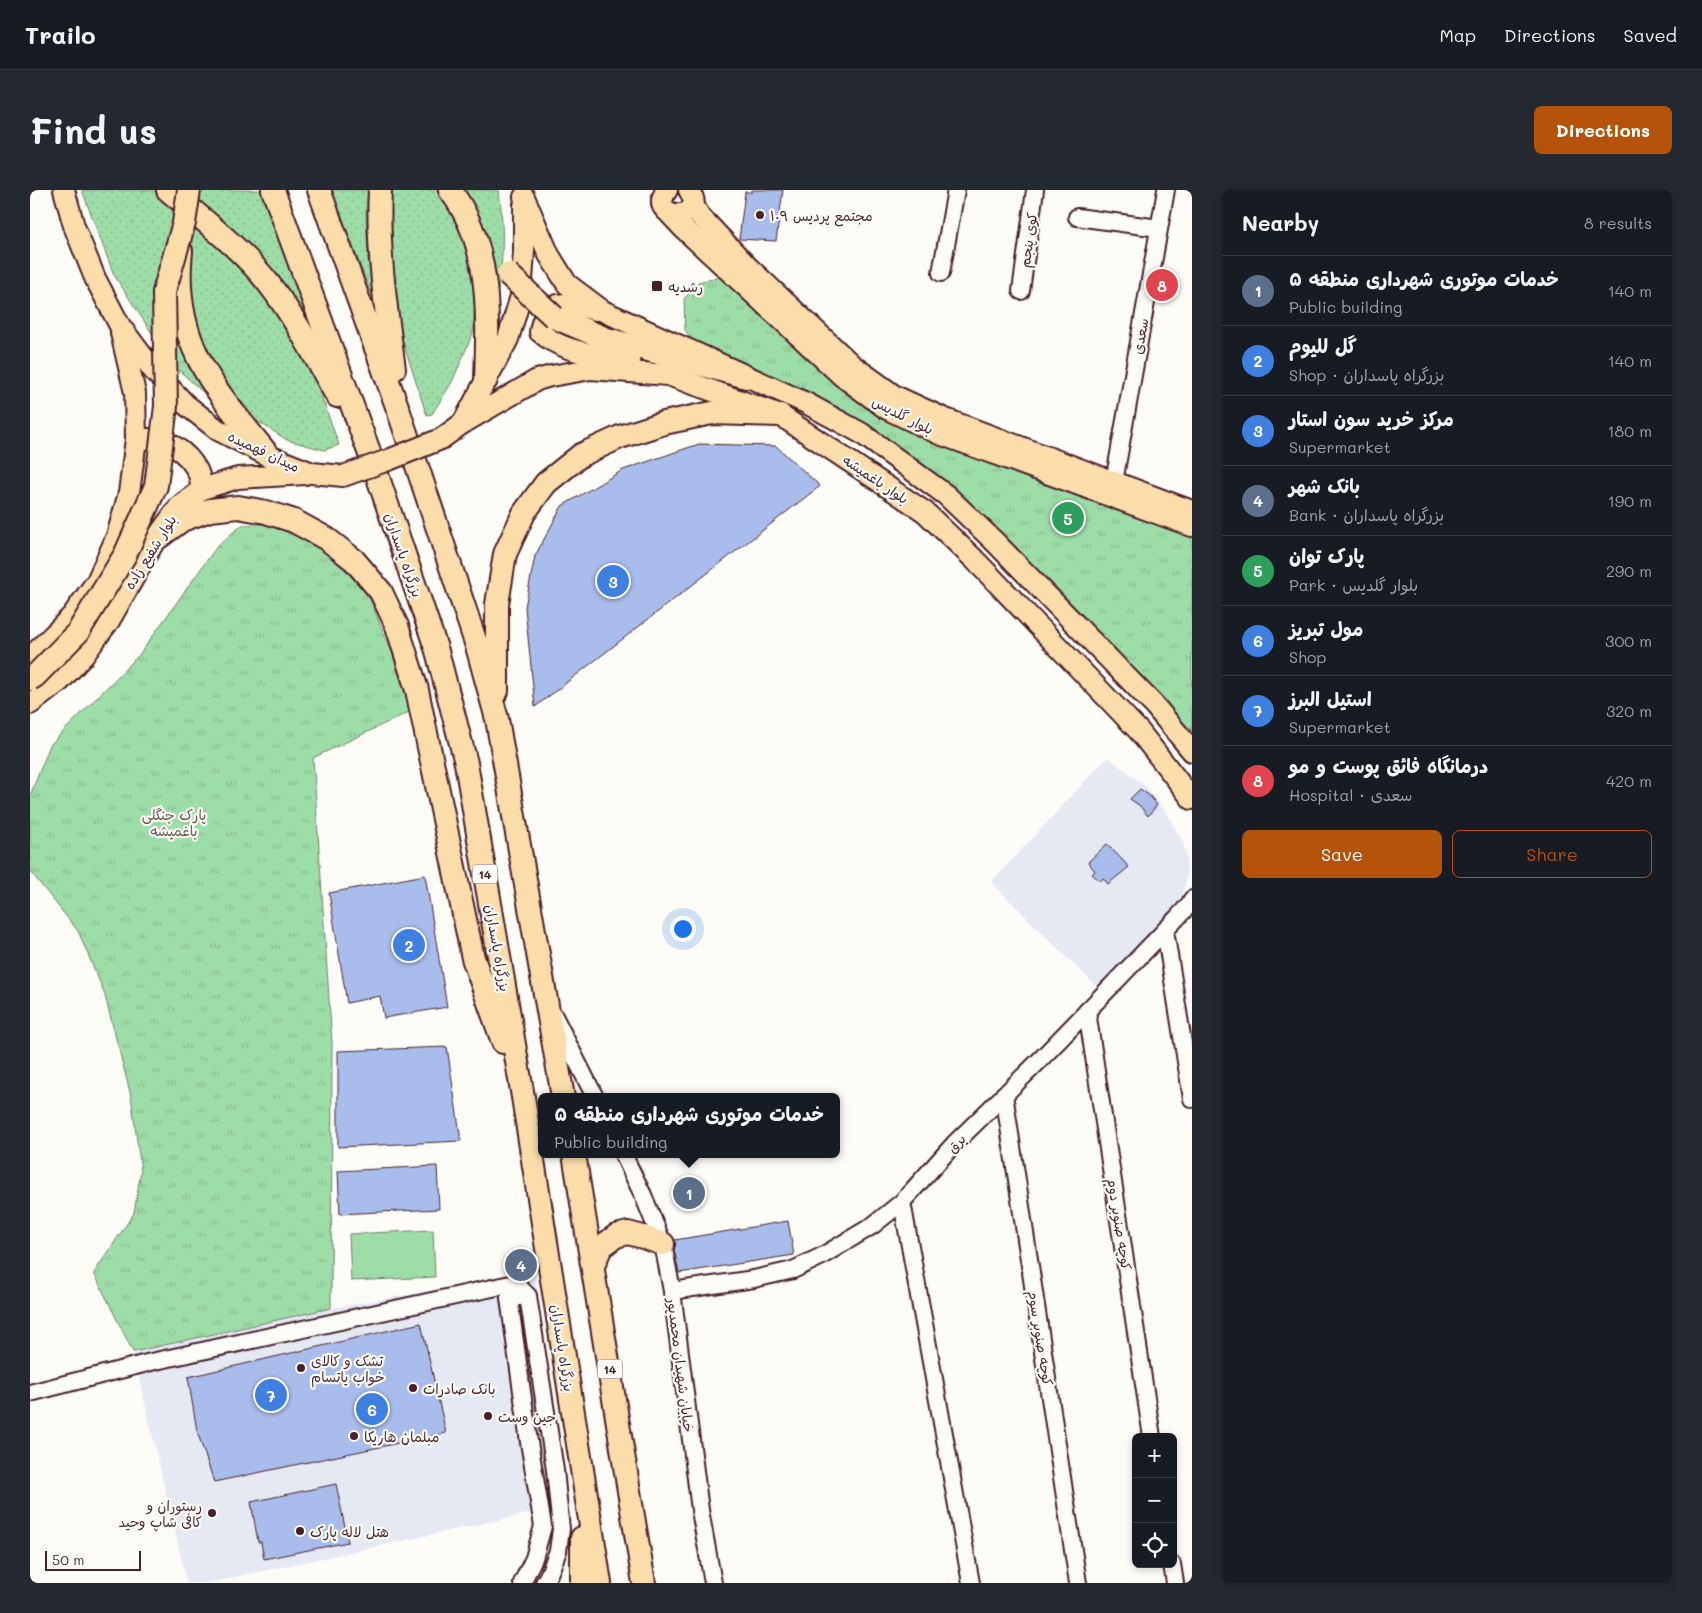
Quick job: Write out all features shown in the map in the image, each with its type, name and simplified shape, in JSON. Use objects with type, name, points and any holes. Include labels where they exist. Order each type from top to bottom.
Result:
[{"type":"highway","points":[[168,190],[236,247],[269,283],[296,323],[371,457]]},
{"type":"highway","points":[[189,190],[178,274],[183,318],[196,358],[219,395],[269,456]]},
{"type":"highway","name":"بزرگراه پاسداران","points":[[273,190],[371,457],[437,651],[466,763],[523,1097],[600,1583]]},
{"type":"highway","points":[[319,190],[399,412],[476,646],[497,719],[562,1093]]},
{"type":"highway","points":[[380,190],[379,235],[381,274],[399,412]]},
{"type":"highway","points":[[450,190],[461,204],[476,235],[508,274],[554,317],[604,338],[746,377]]},
{"type":"highway","points":[[30,679],[78,632],[125,555],[156,486],[166,406],[164,292],[184,223]]},
{"type":"highway","points":[[476,235],[485,280],[487,322],[486,380]]},
{"type":"highway","points":[[497,719],[497,604],[505,554],[524,513],[546,483],[581,455],[620,437],[664,423],[712,413],[780,415]]},
{"type":"highway","points":[[155,540],[182,520],[210,510],[238,507],[266,512],[294,521],[327,539],[354,560],[381,592],[397,626],[417,690],[473,958],[523,1097]]},
{"type":"highway","name":"14","points":[[575,1158],[644,1583]]},
{"type":"highway","points":[[593,1266],[601,1247],[616,1236],[628,1233],[643,1236],[663,1244]]},
{"type":"highway","points":[[582,1583],[583,1472]]},
{"type":"main road","name":"میدان فهمیده","points":[[64,190],[74,226],[95,278],[120,326],[153,370],[185,404],[218,430],[269,456],[312,473],[343,476],[441,439],[463,423],[508,339],[521,296],[524,251],[523,194]]},
{"type":"main road","name":"بلوار گلدیس","points":[[650,190],[667,203],[683,228],[842,376],[887,409],[937,432],[1111,488],[1192,511]]},
{"type":"main road","points":[[523,194],[549,255],[567,284],[603,311]]},
{"type":"main road","points":[[667,203],[677,216],[685,214],[692,196]]},
{"type":"main road","name":"بلوار گلدیس","points":[[692,196],[699,215],[748,267],[852,365],[894,396],[1111,488],[1192,526]]},
{"type":"main road","points":[[603,311],[566,304],[552,307],[542,317],[540,332],[564,347],[617,359],[668,375]]},
{"type":"main road","name":"بلوار باغمیشه","points":[[603,311],[628,324],[679,344],[746,377],[806,403],[861,433],[903,462],[946,495],[994,541],[1154,705],[1192,752]]},
{"type":"main road","points":[[30,658],[72,616],[97,581],[117,536],[129,493],[136,439],[135,393],[120,326]]},
{"type":"main road","name":"بلوار باغمیشه","points":[[463,423],[537,380],[591,370],[668,375],[780,415],[925,512],[974,559],[1139,731],[1192,798]]},
{"type":"main road","points":[[136,439],[155,438],[179,449],[197,471],[202,489]]},
{"type":"main road","name":"بلوار شفیع زاده","points":[[32,706],[60,681],[84,655],[109,621],[155,540],[179,507],[202,489],[238,478],[312,473]]},
{"type":"street","points":[[941,273],[956,190]]},
{"type":"street","name":"کوی پنجم","points":[[1021,291],[1035,190]]},
{"type":"street","name":"سعدی","points":[[1111,488],[1166,190]]},
{"type":"street","points":[[1077,217],[1159,228]]},
{"type":"street","name":"برق","points":[[672,1290],[754,1279],[793,1270],[822,1256],[872,1226],[902,1202],[955,1143],[1087,1011],[1191,903]]},
{"type":"street","points":[[1165,930],[1192,1099]]},
{"type":"street","points":[[545,996],[593,1093]]},
{"type":"street","name":"کوچه صنوبر دوم","points":[[1087,1011],[1151,1433]]},
{"type":"street","name":"کوچه صنوبر سوم","points":[[1004,1094],[1078,1583]]},
{"type":"street","name":"خیابان شهیدان محمدپور","points":[[625,1158],[644,1195],[663,1244],[672,1290],[700,1510],[713,1583]]},
{"type":"street","points":[[902,1202],[971,1583]]},
{"type":"street","points":[[30,1393],[151,1362],[516,1283],[528,1296],[555,1470],[561,1529],[558,1551],[547,1579]]},
{"type":"street","points":[[522,1583],[534,1558],[543,1526],[528,1437],[509,1298],[528,1296]]},
{"type":"street","points":[[528,1437],[543,1435],[554,1528],[547,1579]]},
{"type":"street","points":[[1173,1568],[1175,1583]]},
{"type":"shaded area","points":[[1108,757],[1145,786],[1162,806],[1183,842],[1187,876],[1182,896],[1172,914],[1099,989],[991,882]]},
{"type":"shaded area","points":[[535,1273],[564,1503],[527,1514],[207,1583],[187,1583],[133,1352],[331,1308]]},
{"type":"green space","points":[[82,190],[154,190],[178,212],[171,273],[228,415],[172,364],[114,275]]},
{"type":"green space","points":[[200,190],[261,190],[321,352],[198,208]]},
{"type":"green space","points":[[332,190],[368,190],[366,209],[368,260],[378,309],[366,281]]},
{"type":"green space","points":[[390,190],[439,190],[448,200],[468,240],[476,279],[473,333],[452,382],[432,414],[427,415],[401,336],[388,258]]},
{"type":"green space","points":[[462,190],[499,190],[502,217],[502,245],[501,273],[496,300]]},
{"type":"green space","points":[[193,221],[233,257],[278,314],[318,387],[339,445],[324,450],[287,440],[254,419],[231,395],[193,326],[187,271]]},
{"type":"green space","points":[[721,277],[799,351],[904,424],[1192,533],[1192,731],[1059,590],[971,503],[887,437],[825,400],[755,367],[694,342],[685,330],[684,299],[698,282]]},
{"type":"green space","name":"پارک جنگلی باغمیشه","points":[[276,523],[322,550],[348,573],[369,597],[393,655],[411,711],[313,758],[332,1044],[331,1308],[133,1352],[94,1273],[134,1213],[141,1170],[131,1096],[104,992],[78,931],[30,871],[30,796],[50,745],[139,655],[218,545],[242,525]]},
{"type":"green space","points":[[433,1230],[435,1277],[351,1281],[349,1234]]},
{"type":"building","name":"مجتمع پردیس ۱۰۹","points":[[752,190],[783,190],[776,241],[739,239],[745,192],[752,192]]},
{"type":"building","points":[[699,444],[776,446],[820,486],[535,707],[525,607],[535,556],[562,506],[623,470]]},
{"type":"building","points":[[1140,789],[1150,796],[1157,805],[1148,816],[1140,806],[1130,799]]},
{"type":"building","points":[[1107,844],[1129,867],[1108,884],[1103,878],[1100,881],[1092,874],[1095,871],[1088,862]]},
{"type":"building","points":[[425,875],[447,1007],[384,1018],[380,996],[347,1003],[329,893]]},
{"type":"building","points":[[447,1047],[461,1141],[338,1147],[338,1051]]},
{"type":"building","points":[[437,1166],[439,1209],[340,1214],[338,1171]]},
{"type":"building","points":[[788,1221],[794,1255],[679,1273],[674,1250],[675,1240]]},
{"type":"building","points":[[421,1323],[446,1433],[214,1482],[197,1431],[188,1377]]},
{"type":"building","name":"هتل لاله پارک","points":[[336,1484],[348,1542],[264,1559],[261,1542],[258,1542],[251,1502]]},
{"type":"place","name":"مجتمع پردیس ۱۰۹","points":[[760,215]]},
{"type":"place","name":"درمانگاه فائق پوست و مو","points":[[1162,285]]},
{"type":"place","name":"رشدیه","points":[[657,286]]},
{"type":"place","name":"پارک توان","points":[[1068,518]]},
{"type":"place","name":"مرکز خرید سون استار","points":[[613,581]]},
{"type":"place","name":"گل للیوم","points":[[409,945]]},
{"type":"place","name":"خدمات موتوری شهرداری منطقه ۵","points":[[689,1193]]},
{"type":"place","name":"بانک شهر","points":[[521,1265]]},
{"type":"place","name":"تشک و کالای خواب یاتسام","points":[[301,1368]]},
{"type":"place","name":"بانک صادرات","points":[[413,1388]]},
{"type":"place","name":"استیل البرز","points":[[271,1395]]},
{"type":"place","name":"مول تبریز","points":[[372,1409]]},
{"type":"place","name":"جین وست","points":[[488,1416]]},
{"type":"place","name":"مبلمان هاریکا","points":[[354,1436]]},
{"type":"place","name":"رستوران و کافی شاپ وحید","points":[[212,1513]]},
{"type":"place","name":"هتل لاله پارک","points":[[300,1531]]}]
